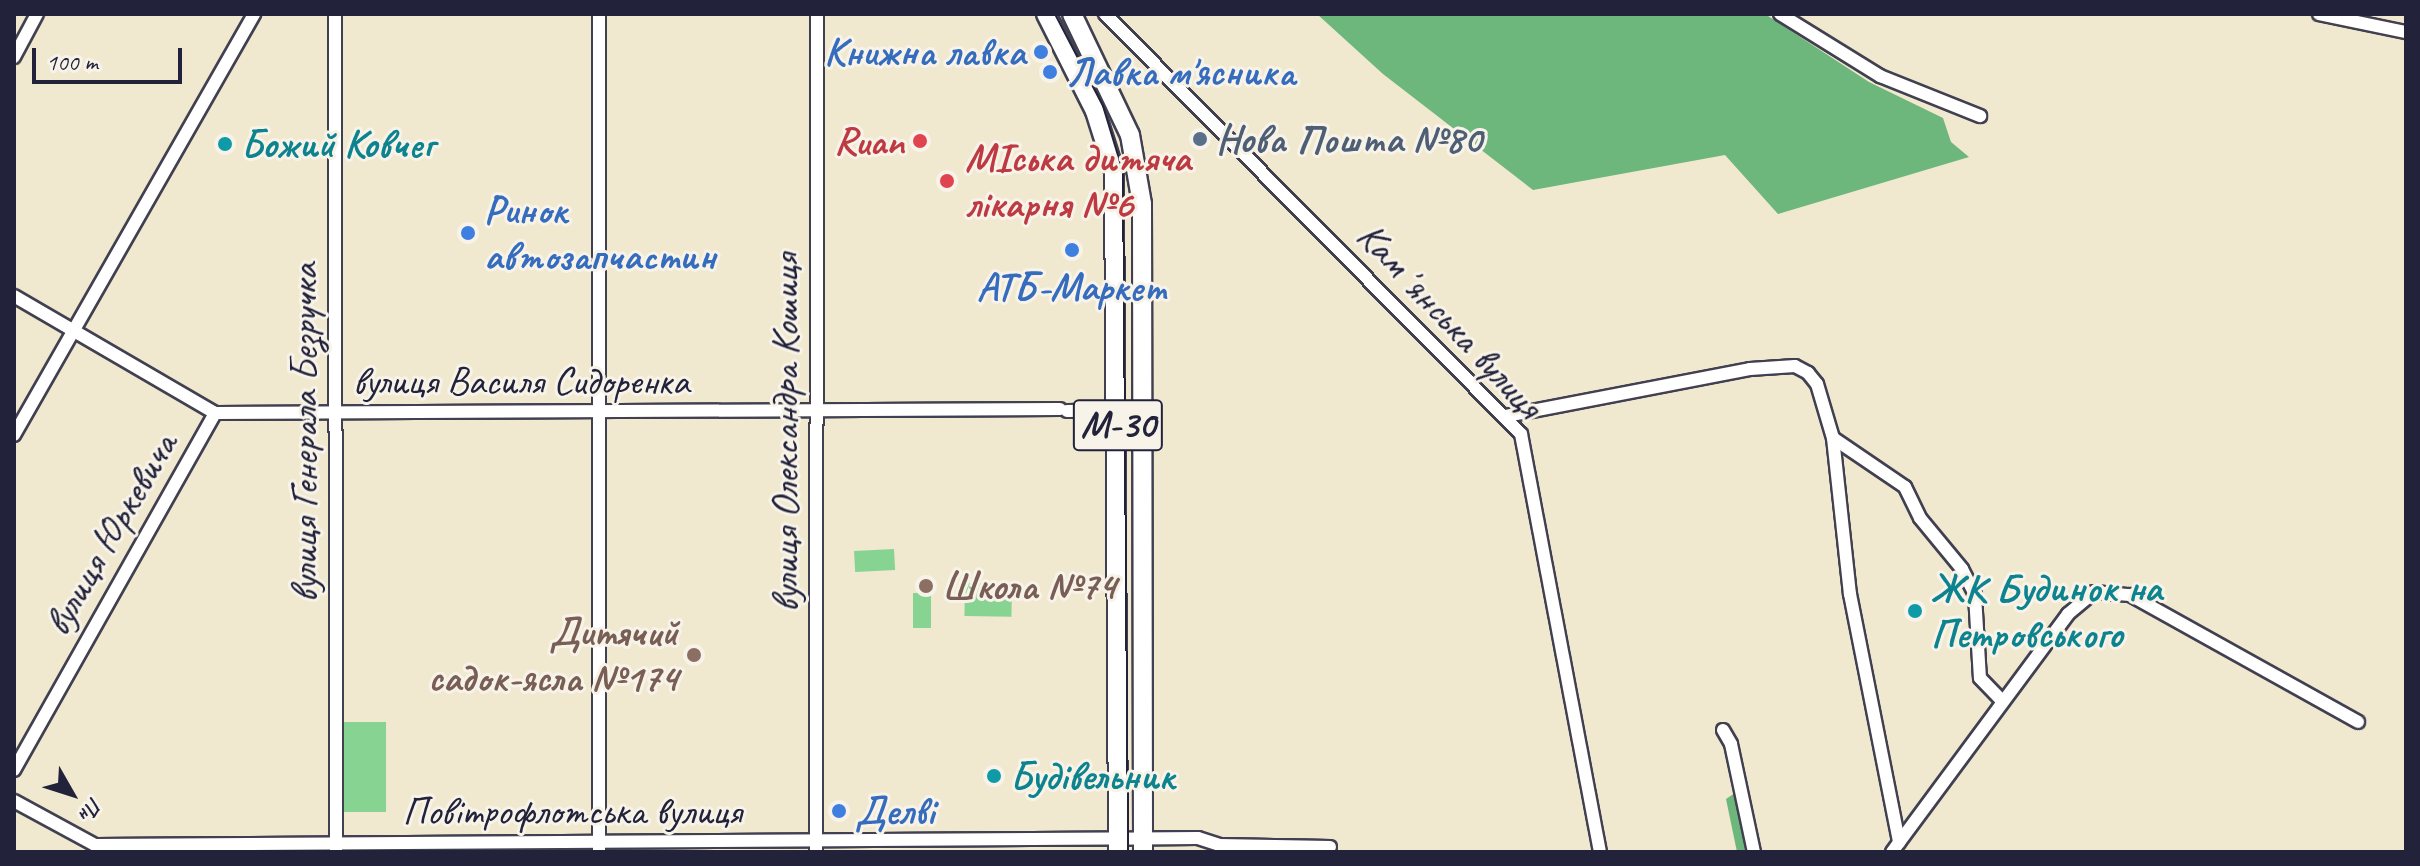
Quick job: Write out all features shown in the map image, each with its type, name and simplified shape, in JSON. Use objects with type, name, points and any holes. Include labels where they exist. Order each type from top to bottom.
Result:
[{"type":"highway","name":"М-30","points":[[1046,14],[1095,111],[1114,171],[1118,411],[1118,847]]},
{"type":"highway","name":"М-30","points":[[1072,14],[1116,99],[1140,178],[1143,846]]},
{"type":"street","points":[[14,57],[37,14]]},
{"type":"street","points":[[14,435],[254,14]]},
{"type":"street","name":"вулиця Генерала Безручка","points":[[335,14],[336,848]]},
{"type":"street","points":[[599,14],[599,848]]},
{"type":"street","name":"вулиця Олександра Кошиця","points":[[816,847],[817,14]]},
{"type":"street","name":"Камʼянська вулиця","points":[[1105,14],[1506,416],[1526,444],[1600,852]]},
{"type":"street","points":[[1780,14],[1880,76],[1980,116]]},
{"type":"street","points":[[2319,14],[2406,32]]},
{"type":"street","name":"вулиця Василя Сидоренка","points":[[14,296],[215,413],[817,414],[1142,410]]},
{"type":"street","points":[[1506,416],[1741,370],[1795,366],[1808,373],[1817,384],[1833,438],[1850,594],[1895,847]]},
{"type":"street","name":"вулиця Юркевича","points":[[14,770],[215,413]]},
{"type":"street","points":[[1833,438],[1905,487],[1920,518],[1962,569],[1975,595],[1980,678],[2002,701]]},
{"type":"street","points":[[1895,847],[2068,614],[2094,592],[2130,595],[2358,722]]},
{"type":"street","points":[[1723,730],[1731,744],[1754,852]]},
{"type":"street","name":"Повітрофлотська вулиця","points":[[14,801],[86,844],[118,848],[1118,847],[1198,838],[1219,845],[1330,847]]},
{"type":"green space","points":[[1317,14],[1765,14],[1869,82],[1943,118],[1951,142],[1969,157],[1778,214],[1725,155],[1533,190],[1383,74]]},
{"type":"green space","points":[[894,549],[895,570],[855,572],[854,551]]},
{"type":"green space","points":[[965,583],[1012,584],[1011,617],[964,616]]},
{"type":"green space","points":[[913,593],[931,593],[931,628],[913,628]]},
{"type":"green space","points":[[341,722],[386,722],[386,812],[341,812]]},
{"type":"green space","points":[[1735,793],[1749,852],[1737,852],[1726,799]]},
{"type":"tram line","points":[[1055,14],[1103,106],[1123,172],[1128,852]]},
{"type":"place","name":"Книжна лавка","points":[[1041,52]]},
{"type":"place","name":"Лавка м'ясника","points":[[1050,72]]},
{"type":"place","name":"Нова Пошта №80","points":[[1200,139]]},
{"type":"place","name":"Ruan","points":[[920,141]]},
{"type":"place","name":"Божий Ковчег","points":[[225,144]]},
{"type":"place","name":"МІська дитяча лікарня №6","points":[[947,181]]},
{"type":"place","name":"Ринок автозапчастин","points":[[468,233]]},
{"type":"place","name":"АТБ-Маркет","points":[[1072,250]]},
{"type":"place","name":"Школа №74","points":[[926,586]]},
{"type":"place","name":"ЖК Будинок на Петровського","points":[[1915,611]]},
{"type":"place","name":"Дитячий садок-ясла №174","points":[[694,655]]},
{"type":"place","name":"Будівельник","points":[[994,776]]},
{"type":"place","name":"Делві","points":[[839,811]]}]
